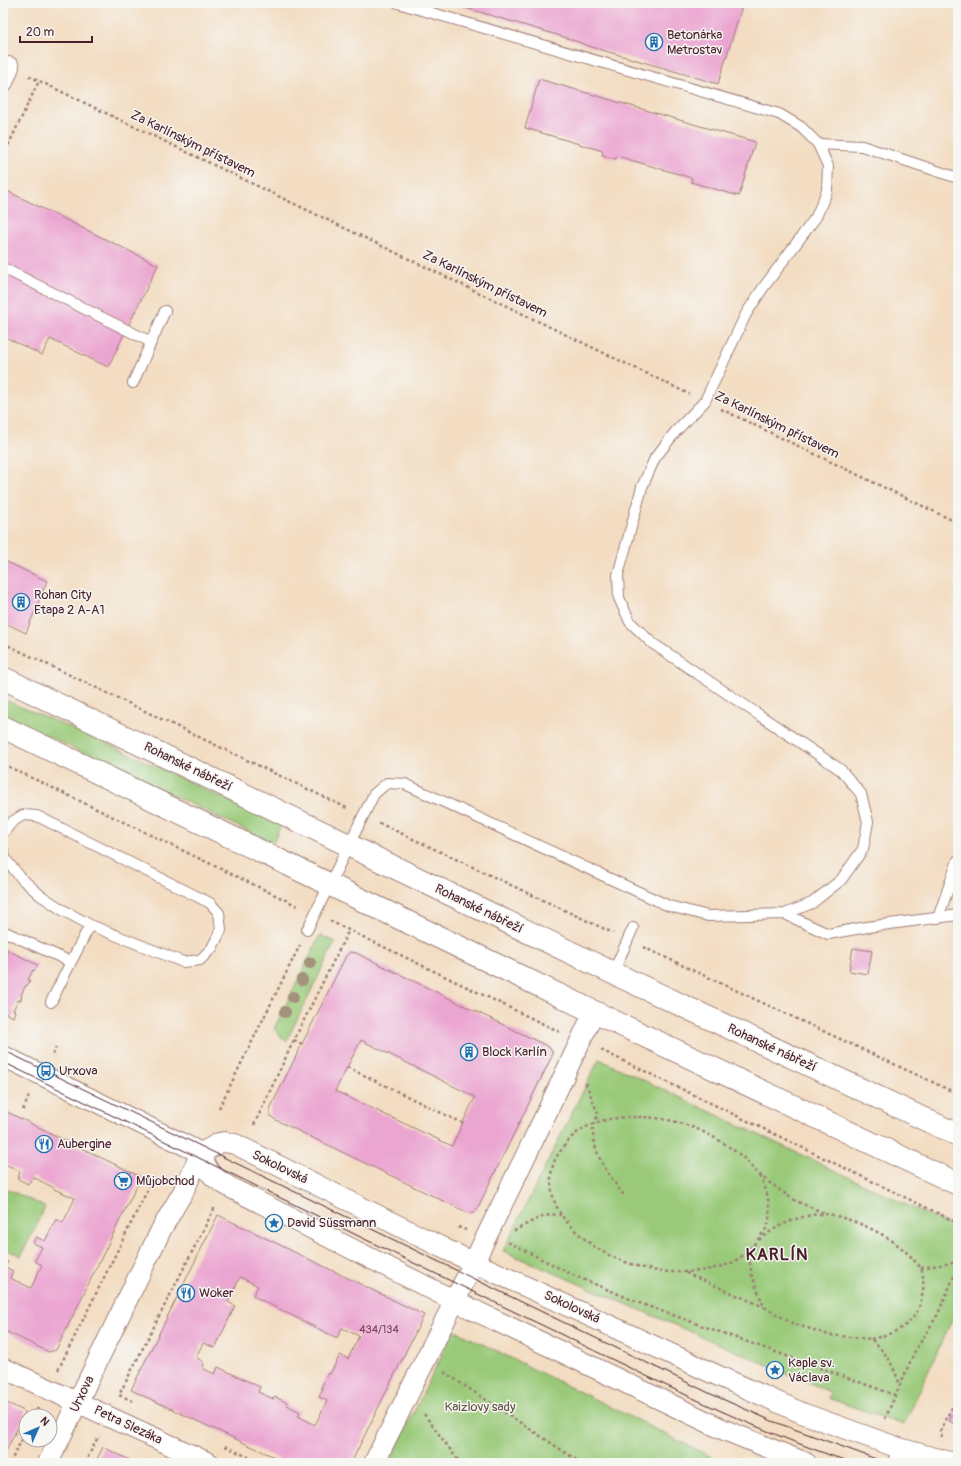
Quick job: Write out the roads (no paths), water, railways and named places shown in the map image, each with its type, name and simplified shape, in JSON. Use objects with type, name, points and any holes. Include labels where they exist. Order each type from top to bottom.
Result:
[{"type":"main road","name":"Rohanské nábřeží","points":[[3,678],[613,973],[958,1135]]},
{"type":"main road","points":[[3,727],[594,1012],[958,1184]]},
{"type":"street","points":[[374,1463],[455,1301],[594,1012]]},
{"type":"street","points":[[3,1056],[201,1153],[207,1170],[217,1181],[455,1301],[722,1429],[806,1463]]},
{"type":"street","name":"Sokolovská","points":[[201,1153],[219,1143],[235,1144],[448,1250],[712,1373],[896,1456],[953,1463]]},
{"type":"street","name":"Urxova","points":[[48,1463],[162,1228],[183,1192],[201,1153]]},
{"type":"street","name":"Petra Slezáka","points":[[3,1368],[209,1463]]},
{"type":"lane","points":[[308,930],[374,794],[387,783],[405,784],[669,906],[708,916],[785,914],[812,903],[841,880],[863,849],[868,822],[861,794],[841,770],[652,644],[630,622],[619,598],[618,574],[642,487],[655,458],[676,431],[705,401],[746,314],[762,288],[816,217],[828,190],[828,166],[818,144],[800,127],[780,114],[398,3]]},
{"type":"lane","points":[[818,144],[862,146],[958,178]]},
{"type":"lane","points":[[3,268],[151,342]]},
{"type":"lane","points":[[133,383],[166,311]]},
{"type":"lane","points":[[3,833],[12,822],[23,814],[38,816],[210,903],[219,914],[221,930],[212,948],[200,960],[183,962],[90,924],[61,909],[40,895],[22,879],[6,860],[3,850]]},
{"type":"lane","points":[[938,918],[958,860]]},
{"type":"lane","points":[[785,914],[828,934],[867,927],[958,915]]},
{"type":"lane","points":[[51,1002],[90,924]]},
{"type":"lane","points":[[613,973],[634,928]]},
{"type":"lane","points":[[3,931],[71,962]]},
{"type":"tram line","points":[[3,1050],[711,1394],[772,1421],[887,1463]]},
{"type":"tram line","points":[[3,1062],[646,1376],[769,1432],[853,1463]]},
{"type":"place","name":"Betonárka Metrostav","points":[[654,42]]},
{"type":"place","name":"Rohan City Etapa 2 A-A1","points":[[21,602]]},
{"type":"place","name":"Block Karlín","points":[[469,1052]]},
{"type":"place","name":"Urxova","points":[[46,1071]]},
{"type":"place","name":"Aubergine","points":[[44,1144]]},
{"type":"place","name":"Můjobchod","points":[[123,1181]]},
{"type":"place","name":"David Sűssmann","points":[[274,1223]]},
{"type":"place","name":"Woker","points":[[186,1293]]},
{"type":"place","name":"Kaple sv. Václava","points":[[775,1370]]},
{"type":"district","name":"KARLÍN","points":[[777,1254]]},
{"type":"park label","name":"Kaizlovy sady","points":[[480,1407]]}]
